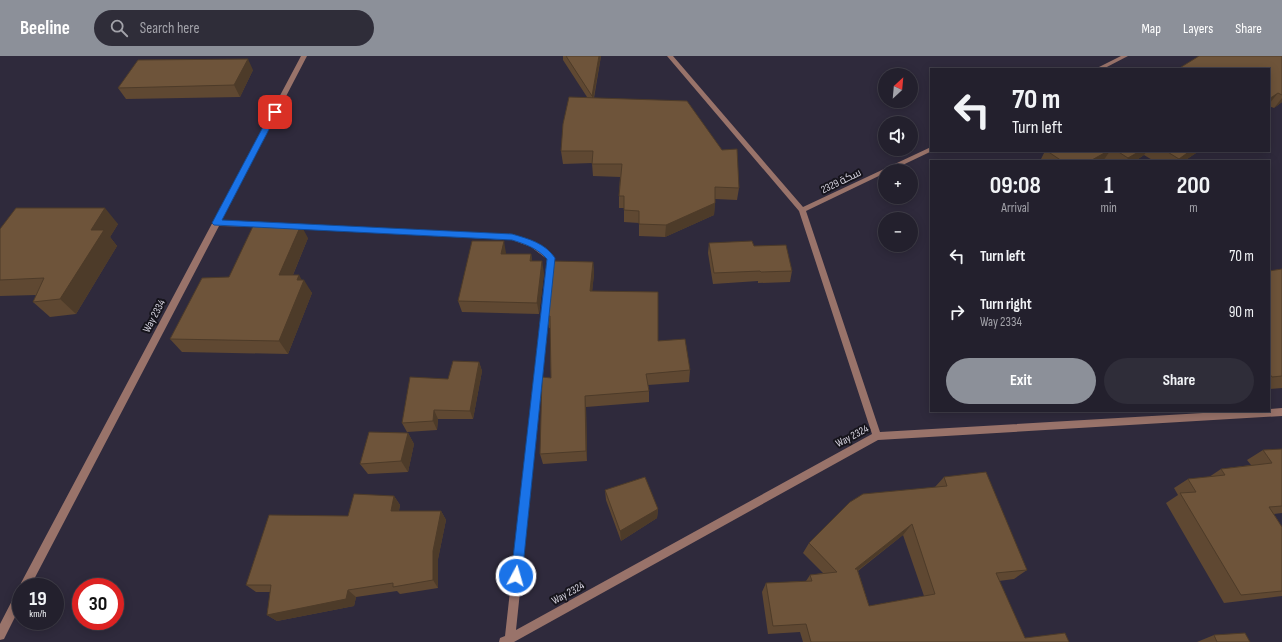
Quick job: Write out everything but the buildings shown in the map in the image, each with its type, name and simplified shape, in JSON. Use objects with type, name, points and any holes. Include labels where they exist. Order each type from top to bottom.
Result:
[{"type":"street","name":"Way 2334","points":[[30,578],[304,56]]},
{"type":"street","points":[[670,56],[802,210],[876,436]]},
{"type":"street","points":[[1100,68],[1125,56]]},
{"type":"street","name":"سكة 2329","points":[[802,210],[930,149]]},
{"type":"street","points":[[216,223],[512,237],[531,243],[544,250],[551,258],[507,640]]},
{"type":"street","name":"Way 2324","points":[[507,640],[876,436],[1282,412]]},
{"type":"street","points":[[0,635],[12,612]]},
{"type":"route","points":[[275,112],[216,223],[512,237],[531,243],[544,250],[551,258],[516,576]]}]
